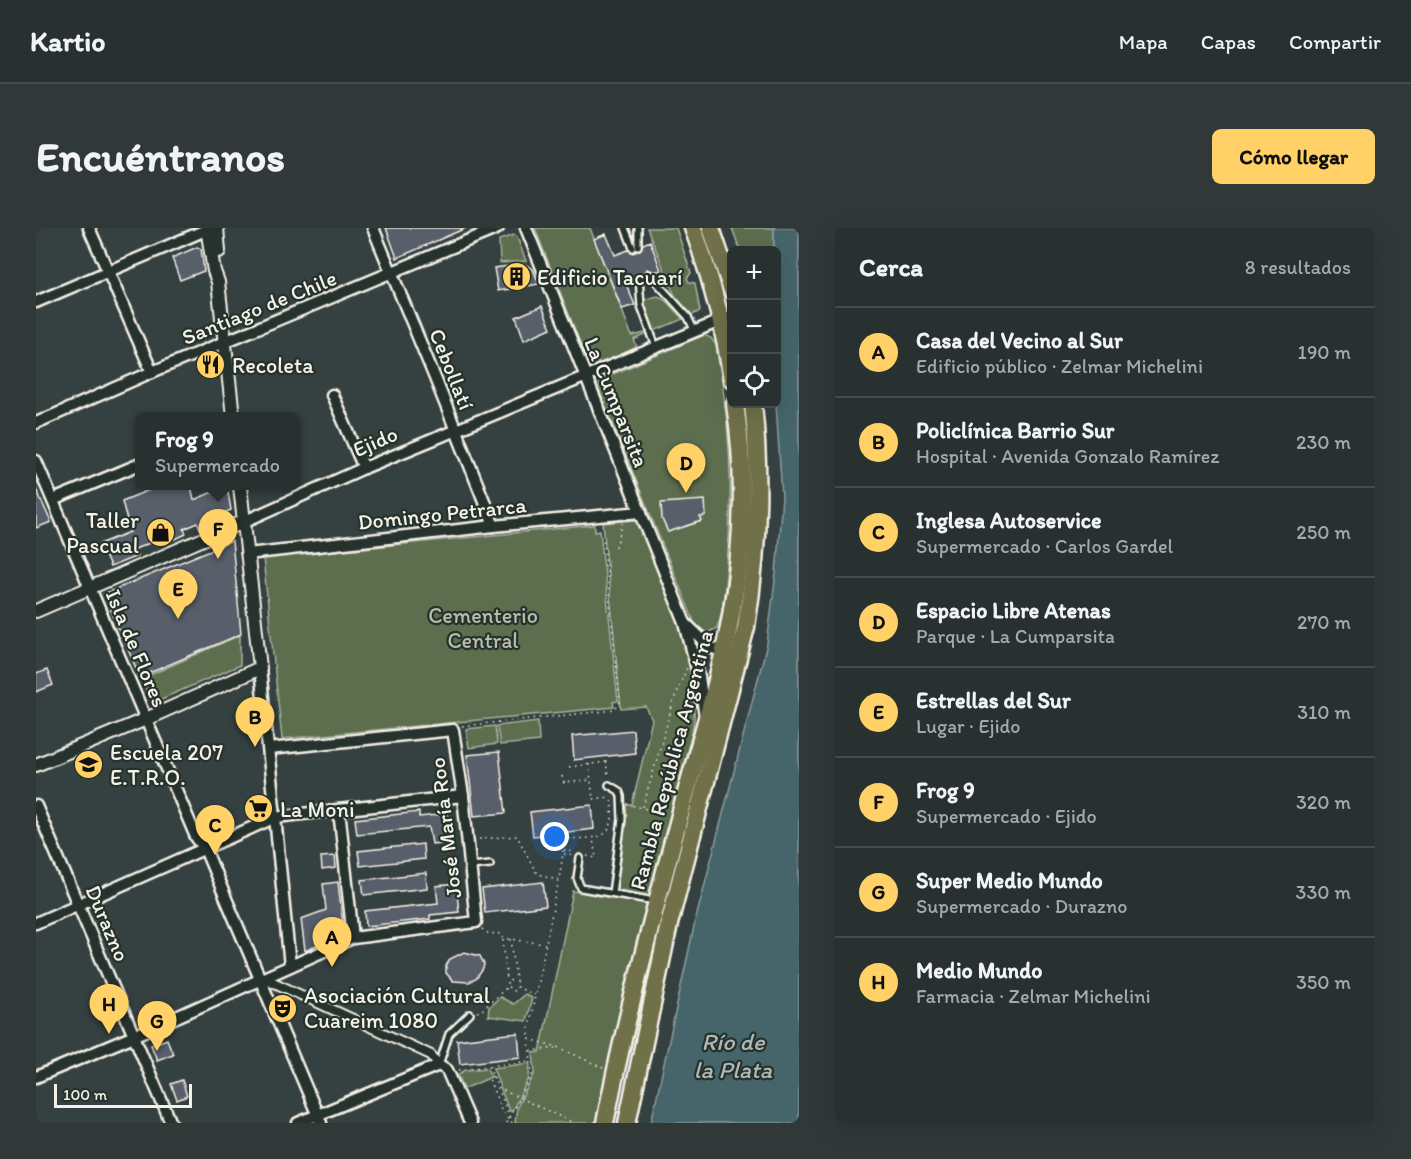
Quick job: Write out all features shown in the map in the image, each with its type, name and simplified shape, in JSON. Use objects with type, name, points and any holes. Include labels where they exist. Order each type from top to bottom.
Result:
[{"type":"main road","points":[[693,228],[726,318],[730,354]]},
{"type":"main road","points":[[711,228],[727,275]]},
{"type":"main road","name":"Rambla República Argentina","points":[[604,1123],[657,902],[724,651],[732,604],[741,508],[740,444],[736,408]]},
{"type":"main road","name":"Rambla República Argentina","points":[[627,1123],[669,924],[746,627],[759,513],[753,408]]},
{"type":"street","points":[[89,228],[152,372]]},
{"type":"street","points":[[36,302],[211,228],[214,271],[218,282],[232,412]]},
{"type":"street","name":"Cebollatí","points":[[373,228],[494,526]]},
{"type":"street","name":"Santiago de Chile","points":[[36,423],[152,372],[498,228]]},
{"type":"street","name":"La Cumparsita","points":[[526,228],[686,623],[706,722]]},
{"type":"street","name":"Ejido","points":[[36,610],[364,468],[726,318]]},
{"type":"street","points":[[332,394],[364,468]]},
{"type":"street","name":"Isla de Flores","points":[[36,461],[195,837],[205,849],[262,978],[319,1119]]},
{"type":"street","points":[[53,500],[135,466]]},
{"type":"street","points":[[240,490],[290,966]]},
{"type":"street","name":"Domingo Petrarca","points":[[247,554],[641,512]]},
{"type":"street","name":"La Cumparsita","points":[[686,623],[705,644],[717,651],[724,651]]},
{"type":"street","points":[[36,765],[260,668]]},
{"type":"street","points":[[269,748],[453,730]]},
{"type":"street","name":"José María Roo","points":[[453,730],[463,796],[476,922]]},
{"type":"street","points":[[36,922],[276,817],[463,796]]},
{"type":"street","name":"Durazno","points":[[36,806],[171,1123]]},
{"type":"street","points":[[339,810],[353,938]]},
{"type":"street","points":[[36,1077],[134,1036],[353,938],[476,922]]},
{"type":"street","points":[[262,978],[431,1055],[449,1073],[470,1123]]},
{"type":"street","points":[[298,1123],[319,1119],[439,1065]]},
{"type":"lane","points":[[625,228],[635,247],[638,228]]},
{"type":"lane","points":[[649,274],[688,317],[694,330]]},
{"type":"lane","points":[[639,278],[641,306],[656,347]]},
{"type":"lane","points":[[609,785],[619,791],[622,802],[622,819],[612,893]]},
{"type":"lane","points":[[582,857],[577,878],[580,888],[657,902]]},
{"type":"lane","points":[[471,866],[490,864]]},
{"type":"lane","points":[[439,1065],[449,1034],[470,1014]]},
{"type":"path","points":[[616,547],[626,514]]},
{"type":"path","points":[[453,730],[463,726],[618,708],[620,702],[603,536]]},
{"type":"path","points":[[643,807],[676,693],[693,652]]},
{"type":"path","points":[[506,1123],[532,1076],[528,1026],[559,879],[563,854],[562,839],[605,835],[612,824],[606,762],[569,766]]},
{"type":"path","points":[[590,764],[593,799],[611,797]]},
{"type":"path","points":[[562,776],[564,783],[591,780]]},
{"type":"path","points":[[622,802],[679,818]]},
{"type":"path","points":[[468,840],[517,836],[537,874],[559,879]]},
{"type":"path","points":[[563,854],[596,858],[593,837]]},
{"type":"path","points":[[563,849],[574,852]]},
{"type":"path","points":[[476,922],[484,932],[489,934],[498,933],[503,938],[545,944]]},
{"type":"path","points":[[470,1014],[481,1011],[507,987],[503,938]]},
{"type":"path","points":[[511,939],[517,987]]},
{"type":"path","points":[[507,981],[515,980]]},
{"type":"path","points":[[507,987],[513,991],[517,987]]},
{"type":"path","points":[[517,987],[535,995]]},
{"type":"path","points":[[529,1039],[558,1047],[594,1065],[615,1072]]},
{"type":"path","points":[[530,1052],[558,1047]]},
{"type":"path","points":[[449,1073],[463,1069],[531,1061]]},
{"type":"path","points":[[489,1066],[509,1118]]},
{"type":"path","points":[[493,1076],[489,1079],[501,1109],[512,1123]]},
{"type":"path","points":[[498,1088],[574,1123]]},
{"type":"green space","points":[[535,228],[590,228],[632,336],[645,333],[634,340],[637,347],[603,362],[591,362],[586,358]]},
{"type":"green space","points":[[647,228],[676,228],[691,273],[687,278],[689,282],[695,283],[700,311],[692,315],[675,296]]},
{"type":"green space","points":[[732,228],[774,228],[774,246],[739,246]]},
{"type":"green space","points":[[514,235],[517,237],[526,261],[500,263],[499,240]]},
{"type":"green space","points":[[658,296],[683,319],[654,331],[644,308],[645,299]]},
{"type":"green space","points":[[704,335],[711,338],[716,345],[721,372],[730,481],[729,536],[723,604],[717,628],[707,633],[695,624],[599,390],[599,384],[604,378]]},
{"type":"green space","points":[[635,520],[669,598],[687,652],[693,680],[695,707],[692,733],[626,983],[597,1123],[515,1123],[517,1107],[535,1073],[533,1053],[540,1052],[573,891],[615,897],[625,805],[632,805],[652,720],[646,707],[621,709],[603,523]]},
{"type":"green space","name":"Cementerio Central","points":[[595,525],[595,531],[600,530],[618,701],[613,702],[614,707],[282,739],[263,558]]},
{"type":"green space","points":[[240,635],[240,665],[152,703],[141,679]]},
{"type":"green space","points":[[538,721],[539,741],[500,745],[497,726]]},
{"type":"green space","points":[[495,726],[497,744],[469,748],[466,729]]},
{"type":"green space","points":[[525,994],[532,998],[526,1021],[488,1016],[489,1007],[500,997],[513,1004]]},
{"type":"green space","points":[[530,1063],[529,1078],[512,1111],[509,1111],[493,1068]]},
{"type":"green space","points":[[487,1068],[491,1077],[464,1089],[458,1074],[466,1070]]},
{"type":"water","name":"Río de la Plata","points":[[774,228],[799,228],[799,1123],[651,1123],[695,922],[767,644],[782,497],[776,408],[781,408],[781,246],[774,246]]},
{"type":"building","points":[[386,228],[466,228],[397,258]]},
{"type":"building","points":[[606,234],[615,255],[628,250],[633,253],[650,241],[661,270],[654,272],[647,269],[644,277],[641,273],[637,274],[634,280],[626,284],[635,305],[622,309],[594,239]]},
{"type":"building","points":[[197,247],[201,249],[204,271],[180,280],[172,258]]},
{"type":"building","name":"Edificio Tacuarí","points":[[524,264],[533,269],[539,284],[498,291],[494,268]]},
{"type":"building","points":[[542,306],[551,328],[524,340],[516,317]]},
{"type":"building","points":[[36,489],[51,522],[36,528]]},
{"type":"building","points":[[149,490],[192,490],[194,500],[218,490],[228,490],[231,510],[212,518],[213,523],[200,529],[198,523],[184,529],[186,534],[173,540],[171,534],[135,549],[137,556],[110,567],[100,544],[130,532],[122,501]]},
{"type":"building","points":[[705,500],[706,516],[700,517],[702,521],[668,532],[662,519],[661,503]]},
{"type":"building","points":[[232,541],[241,634],[140,677],[104,594]]},
{"type":"building","points":[[47,670],[53,685],[36,692],[36,674]]},
{"type":"building","points":[[633,730],[635,753],[574,760],[572,736]]},
{"type":"building","points":[[499,752],[506,813],[474,816],[467,755]]},
{"type":"building","points":[[592,805],[594,829],[533,836],[530,812]]},
{"type":"building","points":[[419,812],[419,817],[447,814],[450,842],[432,844],[429,827],[357,834],[355,819]]},
{"type":"building","points":[[423,844],[424,859],[360,866],[358,851]]},
{"type":"building","points":[[335,856],[336,868],[322,870],[321,857]]},
{"type":"building","points":[[426,873],[427,888],[364,895],[362,880]]},
{"type":"building","points":[[338,882],[344,934],[305,951],[301,919],[326,910],[323,884]]},
{"type":"building","points":[[543,882],[546,906],[485,913],[482,889]]},
{"type":"building","points":[[456,884],[459,912],[430,915],[430,919],[366,926],[365,911],[438,903],[436,886]]},
{"type":"building","points":[[464,952],[480,956],[484,964],[483,969],[476,979],[469,982],[453,981],[446,973],[446,966],[450,959]]},
{"type":"building","points":[[518,1033],[520,1057],[460,1064],[457,1040]]},
{"type":"building","points":[[167,1039],[173,1054],[157,1060],[151,1045]]},
{"type":"building","points":[[182,1080],[187,1096],[177,1100],[171,1084]]},
{"type":"place","name":"Edificio Tacuarí","points":[[516,277]]},
{"type":"place","name":"Recoleta","points":[[211,365]]},
{"type":"place","name":"Espacio Libre Atenas","points":[[686,493]]},
{"type":"place","name":"Taller Pascual","points":[[160,533]]},
{"type":"place","name":"Frog 9","points":[[218,559]]},
{"type":"place","name":"Estrellas del Sur","points":[[178,619]]},
{"type":"place","name":"Policlínica Barrio Sur","points":[[255,747]]},
{"type":"place","name":"Escuela 207 E.T.R.O.","points":[[89,765]]},
{"type":"place","name":"La Moni","points":[[259,809]]},
{"type":"place","name":"Inglesa Autoservice","points":[[215,855]]},
{"type":"place","name":"Casa del Vecino al Sur","points":[[332,967]]},
{"type":"place","name":"Asociación Cultural Cuareim 1080","points":[[283,1008]]},
{"type":"place","name":"Medio Mundo","points":[[109,1034]]},
{"type":"place","name":"Super Medio Mundo","points":[[157,1051]]}]
